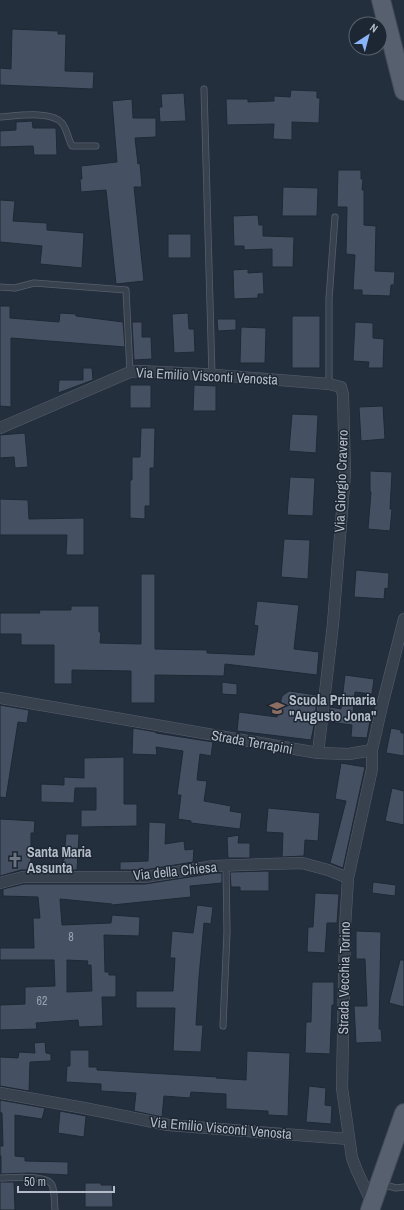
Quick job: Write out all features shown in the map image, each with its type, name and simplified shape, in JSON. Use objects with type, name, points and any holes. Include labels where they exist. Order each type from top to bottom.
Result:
[{"type":"main road","points":[[381,0],[404,91]]},
{"type":"main road","points":[[371,1206],[404,1113]]},
{"type":"street","name":"Via Emilio Visconti Venosta","points":[[0,428],[130,372],[139,371],[212,375],[329,384]]},
{"type":"street","name":"Via Giorgio Cravero","points":[[318,753],[333,624],[345,473],[343,395],[341,387],[329,384]]},
{"type":"street","points":[[372,750],[383,699],[404,619]]},
{"type":"street","name":"Strada Terrapini","points":[[0,698],[318,753],[349,754],[372,750]]},
{"type":"street","name":"Strada Vecchia Torino","points":[[371,1206],[352,1158],[342,1088],[345,926],[348,878],[372,769],[372,750]]},
{"type":"street","name":"Via della Chiesa","points":[[0,883],[23,877],[145,877],[214,866],[302,863],[328,870],[348,878]]},
{"type":"street","name":"Via Emilio Visconti Venosta","points":[[0,1093],[84,1108],[168,1126],[349,1139]]},
{"type":"lane","points":[[204,89],[212,375]]},
{"type":"lane","points":[[0,117],[29,115],[53,116],[63,124],[72,146],[96,146]]},
{"type":"lane","points":[[329,384],[329,299],[335,217]]},
{"type":"lane","points":[[0,287],[14,288],[34,283],[126,290],[130,372]]},
{"type":"lane","points":[[223,1026],[227,932],[226,866]]},
{"type":"lane","points":[[0,1178],[32,1178],[49,1180],[52,1183],[54,1192],[54,1210]]},
{"type":"lane","points":[[379,1183],[396,1188],[404,1187]]},
{"type":"building","points":[[12,29],[58,31],[58,34],[66,34],[65,71],[94,72],[93,89],[0,85],[0,68],[11,69]]},
{"type":"building","points":[[291,90],[317,91],[317,98],[320,98],[319,123],[292,122],[292,140],[273,139],[274,124],[227,125],[226,99],[248,99],[248,102],[274,101],[274,96],[290,97]]},
{"type":"building","points":[[184,93],[186,121],[160,122],[159,107],[162,107],[161,94]]},
{"type":"building","points":[[132,99],[133,118],[156,118],[156,137],[135,138],[138,164],[140,163],[142,187],[134,187],[144,281],[116,284],[106,190],[81,192],[81,166],[117,162],[112,101]]},
{"type":"building","points":[[32,121],[33,128],[56,128],[57,155],[34,155],[33,146],[0,147],[0,131],[16,130],[16,122]]},
{"type":"building","points":[[338,170],[361,170],[361,179],[363,179],[362,190],[364,190],[364,225],[376,226],[375,271],[395,272],[394,285],[391,285],[390,296],[362,295],[362,290],[353,290],[355,255],[346,254],[347,207],[337,207]]},
{"type":"building","points":[[283,187],[318,188],[317,216],[282,216]]},
{"type":"building","points":[[0,200],[15,201],[13,221],[47,223],[47,230],[84,233],[82,268],[40,264],[42,246],[0,242]]},
{"type":"building","points":[[258,215],[259,225],[263,225],[263,236],[294,237],[293,267],[272,267],[272,249],[244,250],[244,246],[234,246],[233,216]]},
{"type":"building","points":[[168,234],[191,234],[191,258],[168,258]]},
{"type":"building","points":[[248,269],[248,273],[263,272],[264,294],[258,294],[258,298],[234,299],[233,270]]},
{"type":"building","points":[[0,306],[10,306],[10,318],[59,322],[60,313],[76,314],[76,316],[123,322],[125,347],[11,338],[11,407],[0,406]]},
{"type":"building","points":[[188,313],[189,329],[194,329],[195,352],[174,353],[172,314]]},
{"type":"building","points":[[292,316],[320,316],[320,368],[292,368]]},
{"type":"building","points":[[217,319],[236,319],[236,330],[218,331]]},
{"type":"building","points":[[132,322],[142,322],[142,337],[151,337],[152,359],[134,360]]},
{"type":"building","points":[[355,322],[373,323],[373,338],[384,339],[383,368],[368,368],[369,362],[353,361]]},
{"type":"building","points":[[241,327],[266,328],[265,363],[240,363]]},
{"type":"building","points":[[83,368],[92,368],[93,380],[58,393],[59,380],[83,380]]},
{"type":"building","points":[[130,385],[151,385],[151,408],[130,408]]},
{"type":"building","points":[[194,385],[216,386],[216,411],[193,411]]},
{"type":"building","points":[[383,406],[385,439],[361,441],[359,407]]},
{"type":"building","points":[[292,414],[318,415],[316,453],[289,451]]},
{"type":"building","points":[[141,428],[155,428],[154,468],[150,468],[150,506],[145,506],[145,519],[130,518],[130,480],[132,480],[132,457],[140,457]]},
{"type":"building","points":[[25,433],[28,467],[15,468],[14,457],[0,458],[0,435]]},
{"type":"building","points":[[370,471],[392,472],[390,509],[392,509],[390,531],[368,529],[371,492]]},
{"type":"building","points":[[290,477],[315,478],[313,516],[287,515]]},
{"type":"building","points":[[0,499],[28,500],[29,519],[84,518],[84,555],[66,555],[67,535],[0,535]]},
{"type":"building","points":[[284,539],[310,540],[308,579],[281,577]]},
{"type":"building","points":[[356,570],[389,573],[388,589],[385,588],[384,599],[354,597]]},
{"type":"building","points":[[141,574],[155,574],[155,649],[207,650],[207,653],[254,655],[258,626],[254,625],[257,601],[299,605],[294,649],[319,652],[317,675],[225,664],[224,676],[155,675],[155,703],[131,703],[131,671],[72,670],[72,684],[54,684],[54,645],[21,645],[21,634],[0,634],[0,613],[40,613],[39,610],[71,610],[71,606],[99,606],[99,632],[101,632],[100,643],[141,644]]},
{"type":"building","points":[[345,675],[374,679],[372,694],[355,692],[353,713],[371,715],[367,738],[351,737],[352,725],[329,722],[330,707],[341,709]]},
{"type":"building","points":[[222,682],[237,684],[237,695],[222,694]]},
{"type":"building","points":[[289,691],[317,695],[315,721],[311,740],[237,731],[239,712],[277,717],[282,696]]},
{"type":"building","points":[[0,705],[29,710],[27,723],[18,722],[6,798],[0,797]]},
{"type":"building","points":[[133,728],[213,742],[211,756],[200,754],[197,780],[207,781],[204,801],[231,806],[230,811],[242,813],[240,829],[191,823],[191,821],[178,819],[181,795],[177,795],[183,751],[156,747],[157,755],[132,754]]},
{"type":"building","points":[[391,728],[401,730],[401,733],[404,733],[404,756],[386,753]]},
{"type":"building","points":[[124,757],[124,804],[137,804],[137,826],[81,827],[81,810],[96,810],[96,788],[75,788],[74,803],[41,802],[41,784],[64,785],[64,777],[84,778],[84,758]]},
{"type":"building","points":[[341,763],[365,767],[343,868],[330,863],[346,801],[335,799]]},
{"type":"building","points":[[392,788],[404,791],[404,825],[385,821]]},
{"type":"building","points":[[268,808],[320,813],[318,841],[305,840],[304,856],[282,857],[283,833],[266,832]]},
{"type":"building","points":[[0,819],[35,821],[34,833],[31,833],[31,870],[21,870],[0,876]]},
{"type":"building","points":[[149,822],[166,823],[165,844],[184,841],[185,850],[194,849],[193,862],[144,870],[120,870],[120,862],[148,861]]},
{"type":"building","points":[[66,834],[79,834],[77,870],[63,870]]},
{"type":"building","points":[[239,835],[238,843],[250,843],[250,858],[228,858],[227,837]]},
{"type":"building","points":[[269,871],[269,891],[240,891],[240,887],[231,887],[230,872]]},
{"type":"building","points":[[222,873],[222,883],[190,886],[191,897],[112,905],[60,899],[62,925],[111,923],[112,915],[140,917],[139,936],[104,935],[105,972],[109,972],[109,975],[116,975],[116,997],[102,997],[103,1026],[79,1027],[78,1020],[36,1023],[37,1029],[0,1030],[0,1005],[25,1004],[25,987],[55,986],[54,960],[0,960],[0,948],[34,948],[33,918],[40,918],[38,897],[3,896],[3,889],[24,884],[145,884]],"holes":[[[67,960],[88,961],[87,965],[91,965],[92,991],[67,992]]]},
{"type":"building","points":[[373,882],[396,885],[395,896],[372,893]]},
{"type":"building","points":[[315,893],[339,894],[337,923],[327,923],[325,953],[307,952],[308,927],[313,927]]},
{"type":"building","points":[[197,905],[213,907],[211,924],[204,923],[199,977],[196,1025],[203,1025],[201,1052],[173,1051],[175,1008],[136,1008],[136,991],[173,991],[175,958],[170,958],[172,931],[193,933]]},
{"type":"building","points":[[356,931],[381,932],[379,1029],[381,1029],[382,1042],[356,1043],[354,1006],[367,1006],[365,959],[356,959]]},
{"type":"building","points":[[400,960],[404,960],[404,1007],[389,1003]]},
{"type":"building","points":[[312,982],[334,982],[334,1005],[332,1005],[330,1054],[305,1053],[306,1022],[311,1022]]},
{"type":"building","points":[[45,1042],[46,1053],[51,1054],[51,1061],[30,1062],[29,1091],[0,1086],[0,1057],[18,1058],[19,1052],[35,1053],[34,1043]]},
{"type":"building","points":[[70,1050],[89,1050],[89,1067],[97,1067],[97,1070],[246,1080],[247,1051],[290,1053],[288,1116],[268,1115],[268,1111],[226,1109],[226,1094],[191,1092],[190,1098],[164,1096],[162,1117],[134,1111],[136,1093],[101,1091],[101,1084],[66,1082],[67,1066],[70,1066]]},
{"type":"building","points":[[309,1086],[326,1088],[325,1105],[332,1106],[331,1124],[306,1122]]},
{"type":"building","points":[[0,1100],[45,1108],[42,1119],[15,1115],[15,1156],[25,1157],[25,1161],[68,1162],[68,1175],[29,1173],[1,1174],[0,1146],[3,1146]]},
{"type":"building","points":[[60,1111],[86,1116],[84,1137],[58,1133]]},
{"type":"building","points":[[0,1182],[14,1182],[15,1210],[0,1210]]},
{"type":"building","points":[[85,1183],[112,1185],[113,1207],[85,1207]]},
{"type":"place","name":"Scuola Primaria \"Augusto Jona\"","points":[[277,708]]},
{"type":"place","name":"Santa Maria Assunta","points":[[15,860]]}]
